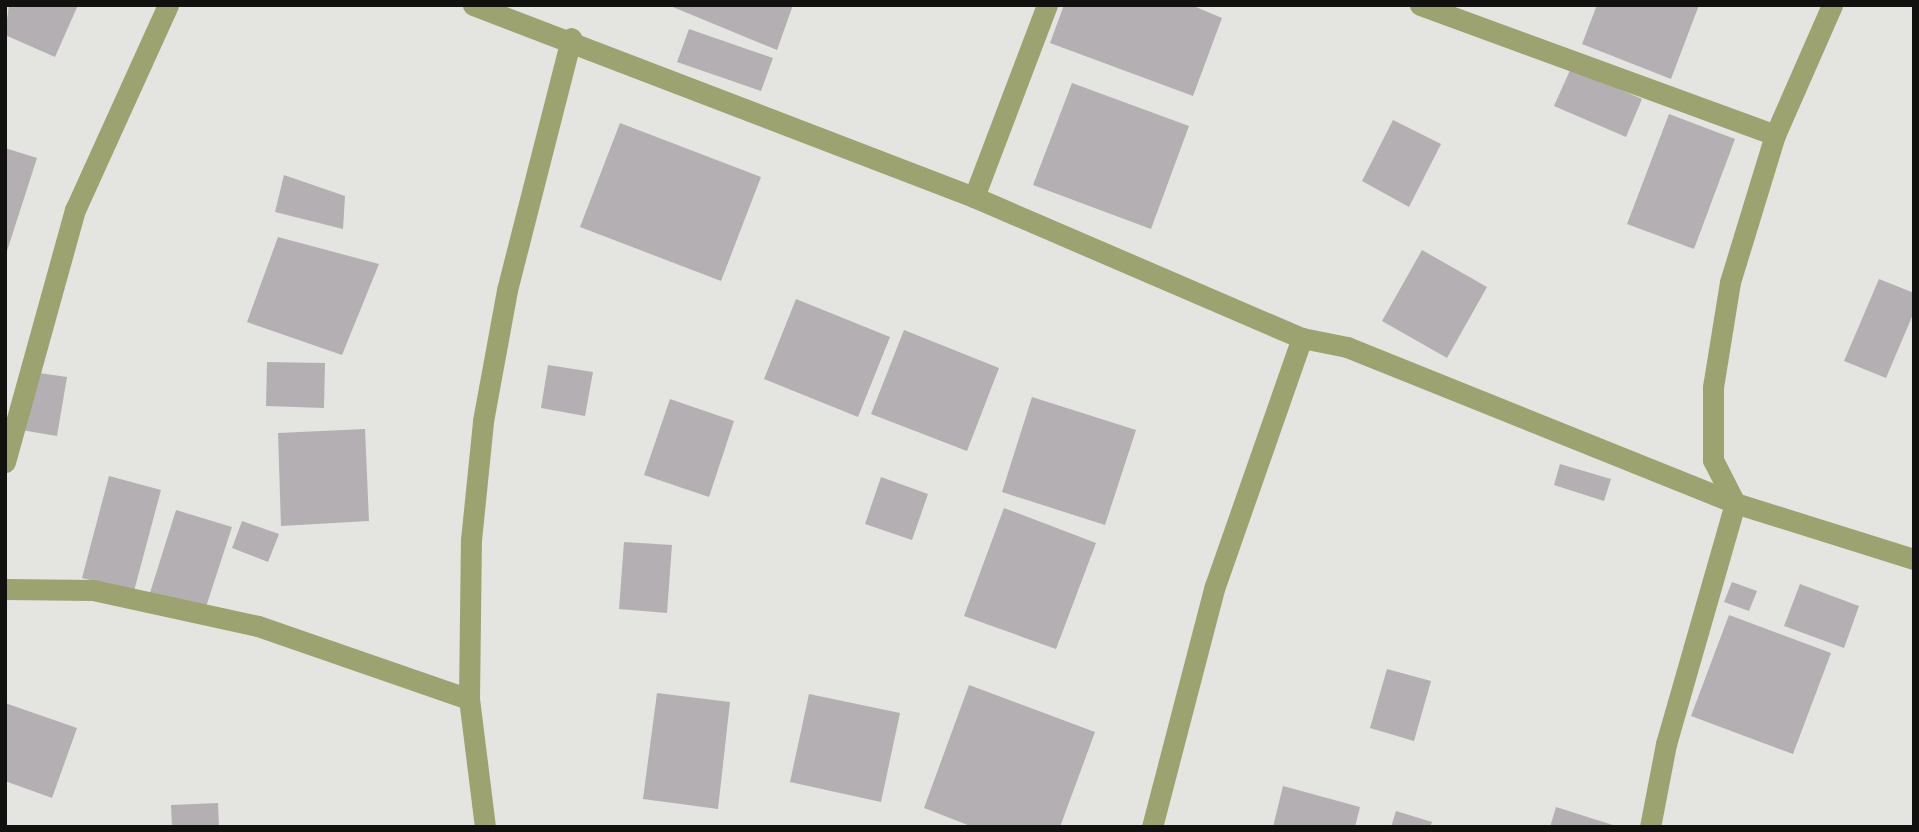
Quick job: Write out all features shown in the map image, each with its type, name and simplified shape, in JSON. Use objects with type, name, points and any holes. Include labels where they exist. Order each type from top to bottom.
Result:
[{"type":"street","points":[[5,462],[75,210],[168,5]]},
{"type":"street","points":[[473,5],[571,38],[974,197],[1302,338],[1347,347],[1735,503],[1914,559]]},
{"type":"street","points":[[974,197],[1047,5]]},
{"type":"street","points":[[1420,5],[1775,135]]},
{"type":"street","points":[[1650,827],[1666,744],[1735,503],[1713,460],[1713,387],[1730,282],[1775,135],[1832,5]]},
{"type":"street","points":[[485,827],[469,699],[471,540],[483,421],[507,290],[571,38]]},
{"type":"street","points":[[1152,827],[1214,586],[1302,338]]},
{"type":"street","points":[[5,590],[93,590],[258,626],[469,699]]},
{"type":"building","points":[[9,5],[78,5],[55,57],[5,35]]},
{"type":"building","points":[[668,5],[793,5],[777,50]]},
{"type":"building","points":[[1064,5],[1191,5],[1222,18],[1193,96],[1050,43]]},
{"type":"building","points":[[1597,5],[1699,5],[1671,79],[1582,44]]},
{"type":"building","points":[[689,29],[773,58],[761,91],[677,62]]},
{"type":"building","points":[[1571,68],[1642,99],[1626,137],[1554,106]]},
{"type":"building","points":[[1072,83],[1189,126],[1151,229],[1033,185]]},
{"type":"building","points":[[1669,114],[1735,139],[1694,249],[1627,224]]},
{"type":"building","points":[[1393,120],[1441,144],[1409,207],[1362,181]]},
{"type":"building","points":[[620,123],[761,177],[721,281],[580,227]]},
{"type":"building","points":[[5,148],[37,158],[6,254],[5,254]]},
{"type":"building","points":[[284,175],[345,196],[343,229],[275,212]]},
{"type":"building","points":[[278,237],[379,264],[342,355],[247,322]]},
{"type":"building","points":[[1422,250],[1487,287],[1447,358],[1382,321]]},
{"type":"building","points":[[1879,279],[1914,293],[1914,312],[1886,378],[1844,361]]},
{"type":"building","points":[[796,299],[890,337],[858,417],[764,379]]},
{"type":"building","points":[[904,330],[999,368],[967,451],[871,414]]},
{"type":"building","points":[[267,362],[325,363],[324,408],[266,406]]},
{"type":"building","points":[[548,365],[593,372],[585,416],[541,408]]},
{"type":"building","points":[[32,372],[67,377],[57,436],[21,430]]},
{"type":"building","points":[[1032,397],[1136,430],[1105,525],[1002,492]]},
{"type":"building","points":[[670,399],[734,421],[709,497],[644,475]]},
{"type":"building","points":[[365,429],[369,521],[281,526],[278,433]]},
{"type":"building","points":[[1560,464],[1611,479],[1604,501],[1554,485]]},
{"type":"building","points":[[109,476],[161,490],[134,591],[82,578]]},
{"type":"building","points":[[881,477],[928,494],[912,540],[865,524]]},
{"type":"building","points":[[1004,508],[1096,543],[1056,649],[964,616]]},
{"type":"building","points":[[176,510],[232,527],[204,613],[149,596]]},
{"type":"building","points":[[242,521],[279,534],[268,562],[232,548]]},
{"type":"building","points":[[624,542],[672,545],[667,613],[619,609]]},
{"type":"building","points":[[1732,582],[1757,591],[1749,611],[1724,602]]},
{"type":"building","points":[[1800,584],[1859,606],[1844,648],[1784,626]]},
{"type":"building","points":[[1729,615],[1831,653],[1793,754],[1691,716]]},
{"type":"building","points":[[1387,669],[1431,681],[1414,741],[1370,728]]},
{"type":"building","points":[[969,685],[1095,732],[1060,827],[973,827],[924,808]]},
{"type":"building","points":[[657,693],[730,702],[718,809],[643,799]]},
{"type":"building","points":[[809,694],[900,713],[881,802],[790,782]]},
{"type":"building","points":[[5,703],[77,728],[52,798],[5,781]]},
{"type":"building","points":[[1283,786],[1360,807],[1355,827],[1273,827]]},
{"type":"building","points":[[218,803],[219,827],[172,827],[171,805]]},
{"type":"building","points":[[1556,807],[1616,826],[1550,827]]},
{"type":"building","points":[[1396,811],[1432,822],[1430,827],[1391,827]]}]
